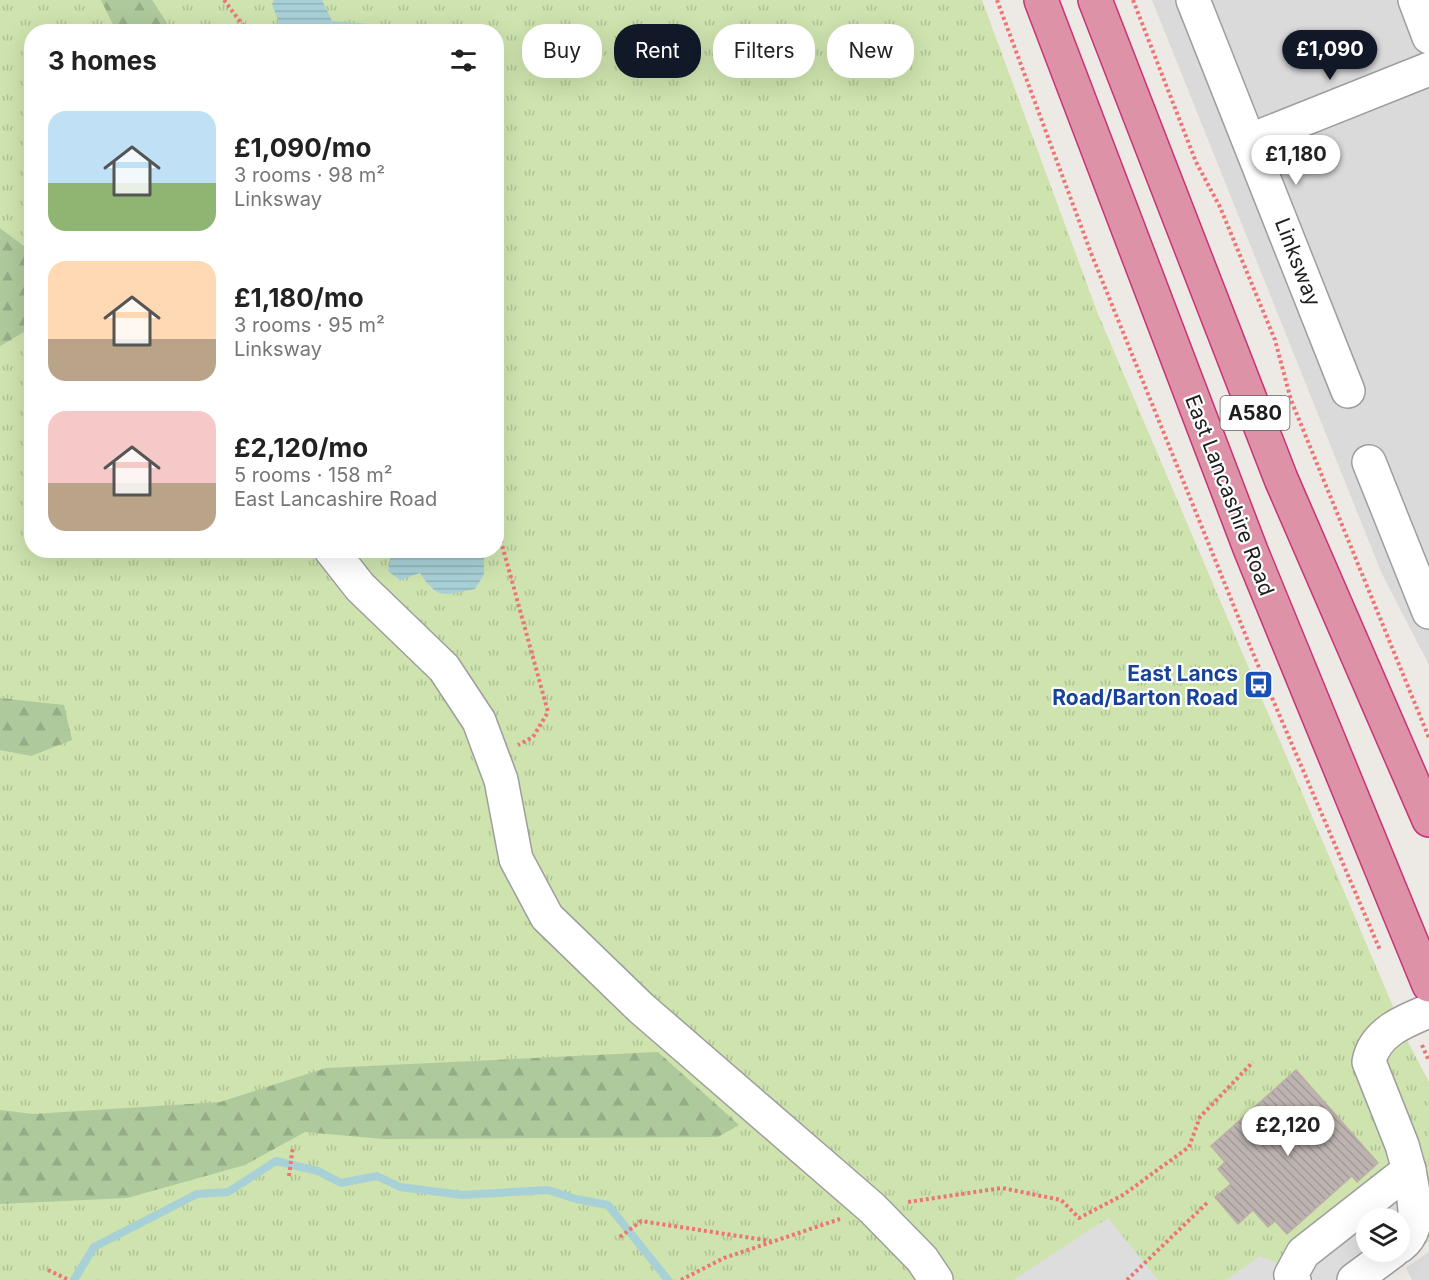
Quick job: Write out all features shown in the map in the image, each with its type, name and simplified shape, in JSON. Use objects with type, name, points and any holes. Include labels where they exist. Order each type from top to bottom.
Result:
[{"type":"highway","name":"East Lancashire Road","points":[[1041,0],[1251,551],[1429,985]]},
{"type":"highway","name":"A580","points":[[1095,0],[1281,479],[1429,820]]},
{"type":"street","name":"Linksway","points":[[1193,0],[1251,140],[1348,391]]},
{"type":"street","points":[[1415,0],[1429,37]]},
{"type":"street","points":[[1251,140],[1429,69]]},
{"type":"street","points":[[1369,462],[1429,612]]},
{"type":"street","points":[[337,558],[360,587],[444,668],[479,721],[501,780],[516,859],[547,917],[640,1008],[872,1208],[922,1259],[936,1280]]},
{"type":"street","points":[[1410,1235],[1415,1221],[1409,1170],[1402,1145],[1369,1062],[1371,1051],[1384,1035],[1409,1019],[1429,1011]]},
{"type":"street","points":[[1293,1278],[1303,1253],[1409,1170]]},
{"type":"street","points":[[1354,1280],[1378,1262]]},
{"type":"path","points":[[224,0],[242,24]]},
{"type":"path","points":[[998,0],[1091,253],[1252,651],[1383,957]]},
{"type":"path","points":[[1132,0],[1196,162],[1220,207],[1275,340],[1292,400],[1429,738]]},
{"type":"path","points":[[493,759],[533,737],[548,712],[504,552]]},
{"type":"path","points":[[683,1279],[724,1258],[872,1208],[1002,1188],[1061,1200],[1079,1218],[1123,1195],[1189,1147],[1200,1117],[1253,1062]]},
{"type":"path","points":[[289,1176],[293,1146]]},
{"type":"path","points":[[1126,1280],[1208,1202]]},
{"type":"path","points":[[620,1237],[640,1221],[774,1241]]},
{"type":"path","points":[[48,1270],[69,1280]]},
{"type":"shaded area","points":[[1152,0],[1429,0],[1429,665],[1382,574]]},
{"type":"shaded area","points":[[1407,1162],[1426,1232],[1410,1245],[1410,1208],[1356,1208],[1356,1262],[1390,1262],[1369,1280],[1226,1280],[1260,1256],[1278,1263]]},
{"type":"shaded area","points":[[1108,1218],[1158,1280],[1013,1280]]},
{"type":"shaded area","points":[[1429,1252],[1429,1280],[1412,1280],[1406,1268]]},
{"type":"green space","points":[[0,0],[982,0],[1098,314],[1409,1044],[1429,1082],[1429,1241],[1410,1256],[1410,1208],[1356,1208],[1356,1262],[1403,1262],[1381,1280],[0,1280]]},
{"type":"green space","points":[[101,0],[152,0],[167,24],[113,24]]},
{"type":"green space","points":[[0,228],[24,246],[24,332],[0,346]]},
{"type":"green space","points":[[0,698],[64,705],[72,740],[31,756],[0,750]]},
{"type":"green space","points":[[658,1052],[739,1125],[718,1137],[383,1139],[305,1132],[245,1165],[127,1198],[0,1204],[0,1110],[33,1114],[220,1102],[326,1068]]},
{"type":"water","points":[[274,0],[322,0],[332,21],[370,24],[279,24],[272,4]]},
{"type":"water","points":[[390,558],[484,558],[484,574],[475,589],[449,594],[443,594],[432,588],[420,573],[400,580],[388,571]]},
{"type":"building","points":[[1296,1070],[1378,1163],[1357,1182],[1352,1176],[1287,1234],[1275,1221],[1268,1227],[1253,1210],[1238,1224],[1215,1197],[1231,1184],[1218,1169],[1225,1162],[1211,1146]]},
{"type":"waterway","points":[[74,1280],[94,1247],[197,1194],[228,1192],[276,1161],[318,1171],[341,1183],[377,1176],[400,1187],[462,1195],[548,1190],[576,1199],[608,1205],[668,1280]]},
{"type":"place","name":"East Lancs Road/Barton Road","points":[[1259,685]]}]
